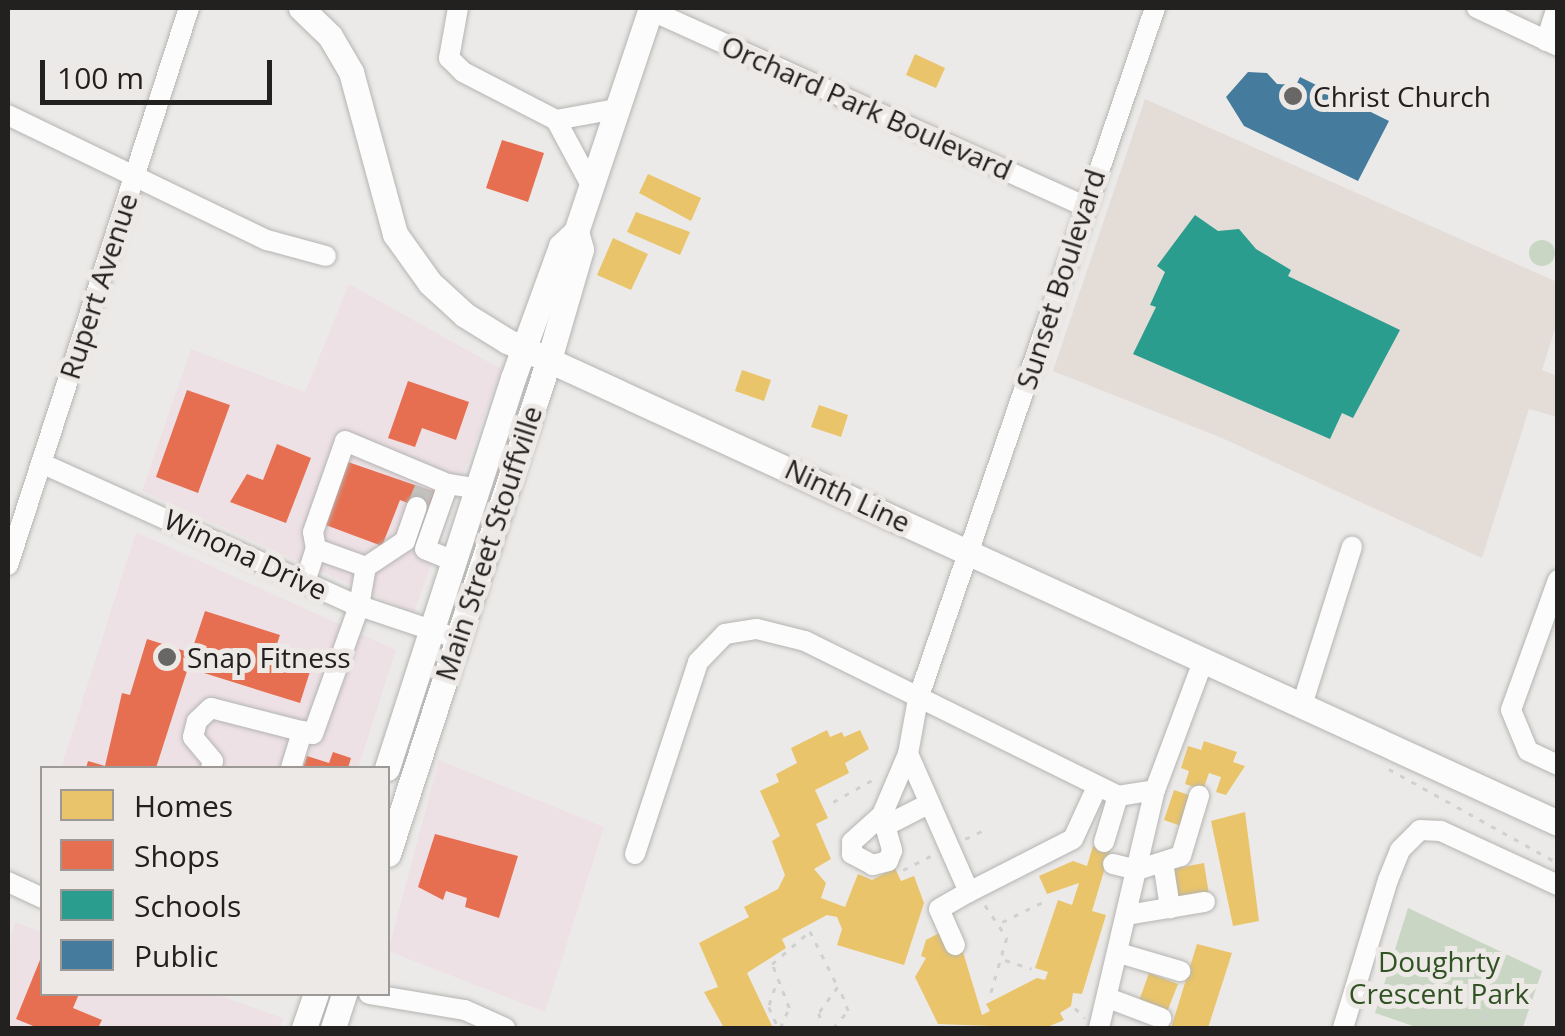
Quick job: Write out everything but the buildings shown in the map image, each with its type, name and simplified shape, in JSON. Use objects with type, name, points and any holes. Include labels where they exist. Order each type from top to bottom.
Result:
[{"type":"main road","name":"Ninth Line","points":[[301,8],[330,36],[351,72],[396,234],[430,284],[465,314],[524,346],[1303,702],[1558,823]]},
{"type":"main road","name":"Main Street Stouffville","points":[[390,846],[444,634],[454,561],[524,346],[561,246],[576,232],[650,9]]},
{"type":"main road","name":"Main Street Stouffville","points":[[388,766],[444,634],[550,356],[581,249],[576,232]]},
{"type":"main road","points":[[304,1028],[315,996]]},
{"type":"main road","points":[[333,1028],[343,996]]},
{"type":"street","name":"Rupert Avenue","points":[[8,565],[189,8]]},
{"type":"street","points":[[458,8],[449,58],[463,72],[556,120],[591,186]]},
{"type":"street","name":"Sunset Boulevard","points":[[926,805],[884,820],[908,754],[918,698],[970,552],[1082,206],[1155,8]]},
{"type":"street","points":[[1477,8],[1552,44],[1556,8]]},
{"type":"street","name":"Orchard Park Boulevard","points":[[650,9],[1082,206]]},
{"type":"street","points":[[556,120],[616,109]]},
{"type":"street","points":[[8,115],[267,240],[326,256]]},
{"type":"street","points":[[306,582],[316,549],[313,532],[345,441],[422,487],[478,490]]},
{"type":"street","name":"Winona Drive","points":[[41,463],[359,606],[444,634]]},
{"type":"street","points":[[415,545],[422,487]]},
{"type":"street","points":[[422,487],[392,536],[454,561]]},
{"type":"street","points":[[316,549],[366,568],[415,545]]},
{"type":"street","points":[[1303,702],[1352,547]]},
{"type":"street","points":[[211,766],[213,761],[193,737],[197,720],[211,708],[313,734],[322,721],[359,606],[366,568]]},
{"type":"street","points":[[1557,582],[1511,710],[1528,752],[1558,764]]},
{"type":"street","points":[[635,854],[698,662],[725,634],[757,628],[805,642],[1118,796],[1155,790]]},
{"type":"street","points":[[1099,1028],[1155,790],[1204,659]]},
{"type":"street","points":[[291,766],[302,732]]},
{"type":"street","points":[[908,754],[926,805],[970,892]]},
{"type":"street","points":[[956,945],[939,909],[1074,838],[1098,787]]},
{"type":"street","points":[[1104,842],[1118,796]]},
{"type":"street","points":[[1113,864],[1137,870],[1181,856],[1199,796]]},
{"type":"street","points":[[1343,1028],[1400,850],[1420,830],[1441,831],[1558,884]]},
{"type":"street","points":[[1163,862],[1170,908]]},
{"type":"street","points":[[8,882],[40,897]]},
{"type":"street","points":[[1128,915],[1205,902]]},
{"type":"street","points":[[1119,953],[1180,971]]},
{"type":"street","points":[[381,996],[465,1010],[505,1028]]},
{"type":"street","points":[[1108,998],[1161,1018]]},
{"type":"path","points":[[1387,768],[1558,863]]},
{"type":"path","points":[[832,802],[876,778]]},
{"type":"path","points":[[970,892],[1000,922],[1007,938],[1004,960],[991,993]]},
{"type":"path","points":[[1000,922],[1045,901]]},
{"type":"path","points":[[779,1028],[789,1008],[776,984],[772,964],[810,931],[848,1011],[833,1028]]},
{"type":"path","points":[[1365,956],[1417,970]]},
{"type":"path","points":[[1004,960],[1032,969]]},
{"type":"path","points":[[1417,970],[1431,960],[1456,963],[1473,984],[1467,994]]},
{"type":"path","points":[[1417,970],[1420,985],[1437,998],[1467,994]]},
{"type":"path","points":[[776,984],[769,1007],[779,1028]]},
{"type":"path","points":[[823,1028],[819,1014],[838,987]]},
{"type":"path","points":[[1467,994],[1492,1028]]},
{"type":"shaded area","points":[[1145,99],[1557,282],[1557,322],[1542,370],[1557,376],[1557,417],[1529,409],[1482,558],[1222,438],[1053,371]]},
{"type":"shaded area","points":[[349,284],[501,369],[414,613],[142,491],[191,349],[305,392]]},
{"type":"shaded area","points":[[136,532],[396,650],[359,766],[62,766]]},
{"type":"shaded area","points":[[439,760],[604,827],[545,1012],[390,952]]},
{"type":"shaded area","points":[[15,922],[40,931],[40,996],[221,996],[283,1018],[280,1028],[8,1028],[8,948]]},
{"type":"green space","points":[[1542,240],[1551,244],[1555,253],[1551,262],[1542,266],[1533,262],[1529,253],[1533,244]]},
{"type":"green space","name":"Doughrty Crescent Park","points":[[1408,908],[1542,971],[1523,1027],[1419,1028],[1375,1013]]},
{"type":"tunnel","points":[[417,507],[425,487]]},
{"type":"place","name":"Christ Church","points":[[1293,96]]},
{"type":"place","name":"Snap Fitness","points":[[167,657]]}]
